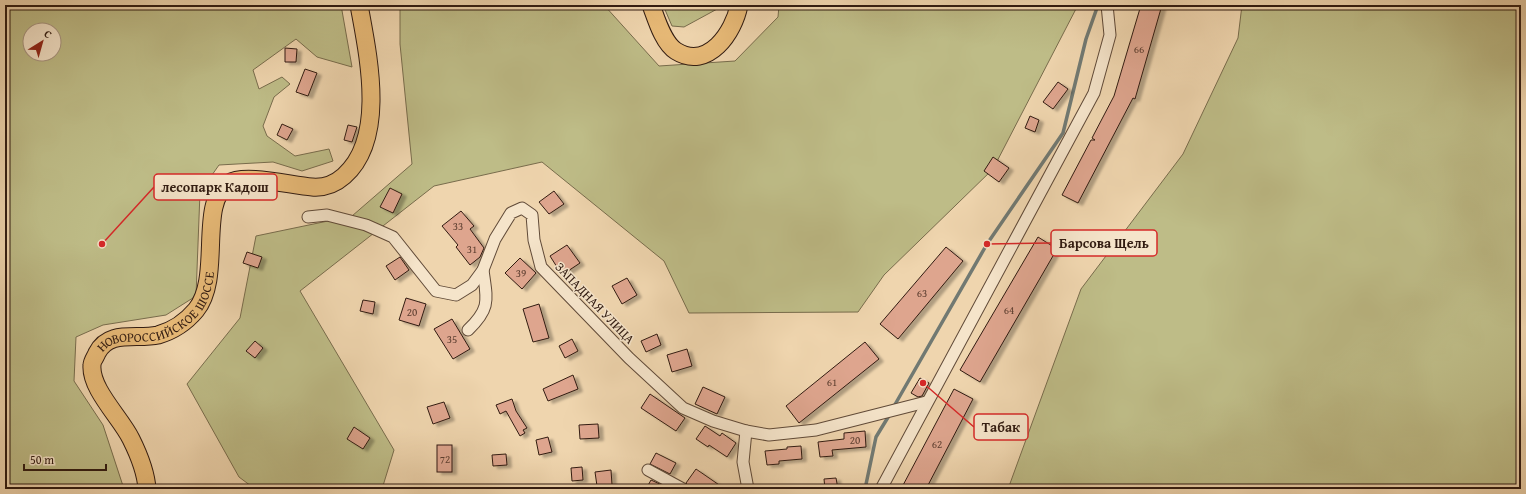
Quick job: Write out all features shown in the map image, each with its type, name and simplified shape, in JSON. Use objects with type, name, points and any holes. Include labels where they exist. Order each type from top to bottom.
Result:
[{"type":"highway","name":"НОВОРОССИЙСКОЕ ШОССЕ","points":[[146,489],[140,463],[131,438],[102,394],[93,377],[92,364],[101,345],[115,338],[137,335],[157,335],[174,328],[192,315],[203,301],[211,269],[212,212],[217,193],[230,182],[254,179],[315,188],[335,184],[353,167],[365,144],[371,114],[369,77],[359,5]]},
{"type":"highway","points":[[651,5],[662,33],[675,51],[690,56],[707,54],[723,41],[737,17],[739,5]]},
{"type":"street","points":[[881,489],[926,402],[1094,93],[1110,35],[1107,5]]},
{"type":"street","name":"ЗАПАДНАЯ УЛИЦА","points":[[308,217],[327,215],[366,225],[393,237],[436,291],[456,295],[472,284],[483,270],[495,239],[511,213],[522,208],[532,215],[534,240],[541,267],[634,363],[683,408],[713,421],[746,431],[769,435],[816,430],[926,402]]},
{"type":"street","points":[[468,330],[481,318],[487,301],[483,270]]},
{"type":"street","points":[[746,431],[743,462],[748,489]]},
{"type":"street","points":[[648,470],[684,489]]},
{"type":"shaded area","points":[[5,5],[341,5],[352,67],[317,57],[296,39],[253,70],[259,89],[282,77],[290,84],[274,97],[263,126],[267,136],[295,156],[329,149],[333,161],[302,171],[273,162],[219,165],[200,192],[196,296],[166,315],[103,325],[76,337],[74,381],[103,425],[124,489],[5,489]]},
{"type":"shaded area","points":[[400,5],[604,5],[659,66],[735,61],[778,17],[779,5],[1078,5],[993,169],[884,275],[858,312],[689,313],[664,261],[542,162],[434,186],[300,291],[394,450],[382,489],[255,489],[239,477],[187,384],[240,318],[256,236],[352,216],[412,164],[400,44]]},
{"type":"shaded area","points":[[663,5],[720,5],[719,8],[684,27],[672,26]]},
{"type":"shaded area","points":[[1242,5],[1521,5],[1521,489],[1008,489],[1081,289],[1183,154],[1238,38]]},
{"type":"building","points":[[1141,5],[1162,5],[1135,99],[1133,98],[1078,203],[1062,195],[1091,140],[1095,140],[1092,138],[1114,96]]},
{"type":"building","points":[[285,48],[297,49],[296,62],[285,62]]},
{"type":"building","points":[[305,69],[317,73],[308,96],[296,92]]},
{"type":"building","points":[[1058,82],[1068,89],[1053,109],[1043,102]]},
{"type":"building","points":[[1030,116],[1039,120],[1035,132],[1025,128]]},
{"type":"building","points":[[282,124],[293,129],[287,140],[277,135]]},
{"type":"building","points":[[348,125],[357,127],[352,142],[344,140]]},
{"type":"building","points":[[993,157],[1009,168],[999,182],[984,171]]},
{"type":"building","points":[[390,188],[402,194],[393,213],[380,207]]},
{"type":"building","points":[[554,191],[564,204],[549,214],[539,202]]},
{"type":"building","points":[[461,211],[474,226],[470,229],[484,248],[480,257],[470,265],[456,247],[458,245],[442,226]]},
{"type":"building","points":[[1038,237],[1057,249],[980,382],[960,370]]},
{"type":"building","points":[[567,245],[580,263],[562,275],[550,256]]},
{"type":"building","points":[[946,247],[963,261],[898,339],[880,324]]},
{"type":"building","points":[[247,252],[262,257],[258,268],[243,263]]},
{"type":"building","points":[[400,257],[409,270],[395,280],[386,266]]},
{"type":"building","points":[[520,258],[536,273],[522,289],[505,273]]},
{"type":"building","points":[[627,278],[637,295],[622,304],[612,286]]},
{"type":"building","points":[[406,298],[426,304],[419,326],[399,320]]},
{"type":"building","points":[[363,300],[375,302],[373,314],[360,311]]},
{"type":"building","points":[[539,304],[549,338],[533,342],[523,309]]},
{"type":"building","points":[[452,319],[470,349],[453,359],[434,329]]},
{"type":"building","points":[[657,334],[661,345],[646,352],[641,341]]},
{"type":"building","points":[[572,339],[578,351],[565,358],[559,346]]},
{"type":"building","points":[[255,341],[263,348],[255,358],[246,351]]},
{"type":"building","points":[[865,342],[879,359],[799,423],[786,406]]},
{"type":"building","points":[[687,349],[692,366],[672,372],[667,355]]},
{"type":"building","points":[[573,375],[578,389],[548,401],[543,389]]},
{"type":"building","points":[[920,378],[929,383],[922,396],[918,397],[911,393]]},
{"type":"building","points":[[703,387],[725,397],[717,414],[695,404]]},
{"type":"building","points":[[954,389],[973,399],[926,489],[901,489]]},
{"type":"building","points":[[650,394],[685,418],[676,431],[641,408]]},
{"type":"building","points":[[512,399],[516,411],[527,428],[523,430],[525,433],[520,436],[506,411],[500,414],[496,405]]},
{"type":"building","points":[[444,402],[450,418],[433,424],[427,407]]},
{"type":"building","points":[[598,424],[599,438],[580,439],[579,425]]},
{"type":"building","points":[[705,426],[720,436],[722,433],[736,443],[727,457],[709,445],[708,447],[696,439]]},
{"type":"building","points":[[354,427],[370,438],[363,449],[347,439]]},
{"type":"building","points":[[865,431],[866,447],[832,450],[833,456],[820,457],[818,442],[844,439],[844,433]]},
{"type":"building","points":[[548,437],[552,452],[539,455],[536,440]]},
{"type":"building","points":[[437,445],[452,445],[452,472],[437,472]]},
{"type":"building","points":[[801,446],[802,459],[779,461],[779,464],[767,465],[765,451]]},
{"type":"building","points":[[656,453],[676,463],[670,474],[650,464]]},
{"type":"building","points":[[506,454],[507,465],[493,466],[492,455]]},
{"type":"building","points":[[582,467],[583,480],[572,481],[571,468]]},
{"type":"building","points":[[696,469],[725,489],[693,489],[686,483]]},
{"type":"building","points":[[611,470],[612,485],[597,486],[595,472]]},
{"type":"building","points":[[836,478],[838,489],[825,489],[824,479]]},
{"type":"building","points":[[651,480],[664,486],[662,489],[646,489]]},
{"type":"waterway","points":[[893,408],[987,244],[1063,133],[1086,39],[1098,5]]},
{"type":"waterway","points":[[865,489],[876,437],[890,414]]},
{"type":"place","name":"лесопарк Кадош","points":[[102,244]]},
{"type":"place","name":"Барсова Щель","points":[[987,244]]},
{"type":"place","name":"Табак","points":[[923,383]]}]
